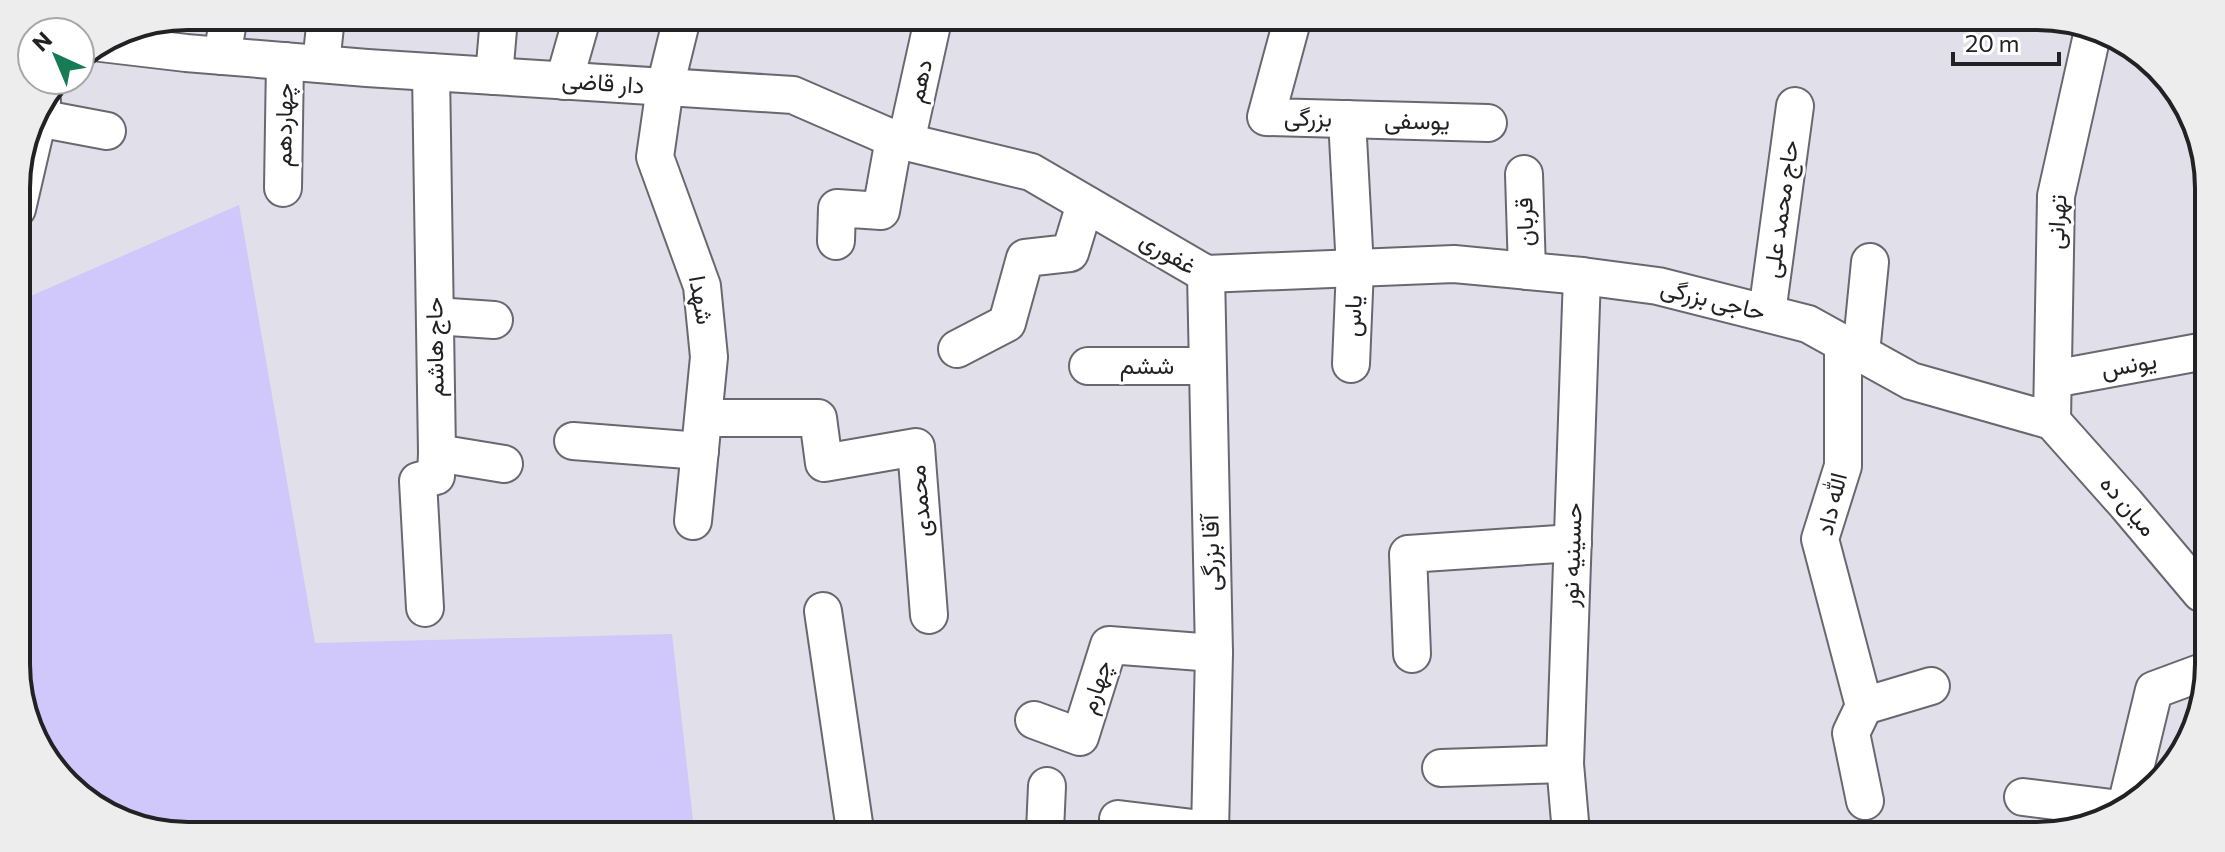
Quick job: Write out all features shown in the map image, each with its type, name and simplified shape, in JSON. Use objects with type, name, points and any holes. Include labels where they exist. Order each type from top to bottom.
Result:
[{"type":"street","points":[[222,56],[227,30]]},
{"type":"street","points":[[321,64],[325,30]]},
{"type":"street","points":[[494,76],[498,30]]},
{"type":"street","points":[[564,81],[579,30]]},
{"type":"street","name":"شهدا","points":[[679,30],[665,87],[655,157],[702,286],[709,357],[693,521]]},
{"type":"street","name":"دهم","points":[[836,241],[837,208],[881,211],[930,30]]},
{"type":"street","name":"بزرگی","points":[[1290,30],[1266,117],[1347,119],[1355,268]]},
{"type":"street","name":"تهرانی","points":[[2052,421],[2056,196],[2091,39]]},
{"type":"street","name":"دار قاضی","points":[[120,45],[321,64],[793,95],[900,140],[1031,172],[1085,204]]},
{"type":"street","name":"چهاردهم","points":[[283,188],[285,61]]},
{"type":"street","name":"حاج هاشم","points":[[431,72],[437,453]]},
{"type":"street","name":"حاج محمد علی","points":[[1767,313],[1795,106]]},
{"type":"street","points":[[49,113],[107,131]]},
{"type":"street","name":"یوسفی","points":[[1347,119],[1488,123]]},
{"type":"street","name":"قربان","points":[[1524,174],[1527,271]]},
{"type":"street","points":[[957,349],[1007,323],[1025,258],[1070,253],[1085,204]]},
{"type":"street","name":"غفوری","points":[[1085,204],[1206,274],[1355,268]]},
{"type":"street","name":"الله داد","points":[[1864,706],[1820,539],[1843,466],[1852,348],[1870,262]]},
{"type":"street","name":"حاجی بزرگی","points":[[1355,268],[1454,264],[1658,286],[1808,324],[1911,381],[2052,421]]},
{"type":"street","name":"یاس","points":[[1351,364],[1355,268]]},
{"type":"street","name":"آقا بزرگی","points":[[1206,274],[1214,653],[1210,822]]},
{"type":"street","name":"حسینیه نور","points":[[1570,822],[1565,764],[1582,276]]},
{"type":"street","points":[[435,316],[494,320]]},
{"type":"street","name":"یونس","points":[[2053,379],[2195,353]]},
{"type":"street","name":"ششم","points":[[1088,366],[1206,366]]},
{"type":"street","name":"محمدی","points":[[702,434],[818,418],[824,463],[916,447],[929,615]]},
{"type":"street","name":"میان ده","points":[[2052,421],[2195,586]]},
{"type":"street","points":[[573,441],[702,434]]},
{"type":"street","points":[[425,608],[418,481],[436,476],[437,453],[504,464]]},
{"type":"street","points":[[1412,654],[1408,554],[1573,543]]},
{"type":"street","points":[[823,611],[854,822]]},
{"type":"street","name":"چهارم","points":[[1034,720],[1080,737],[1109,645],[1214,653]]},
{"type":"street","points":[[2130,791],[2154,690],[2195,675]]},
{"type":"street","points":[[1865,801],[1851,733],[1864,706],[1931,686]]},
{"type":"street","points":[[1441,768],[1565,764]]},
{"type":"street","points":[[1045,822],[1047,786]]},
{"type":"street","points":[[2023,797],[2103,807]]},
{"type":"street","points":[[1118,819],[1141,822]]},
{"type":"shaded area","points":[[239,205],[315,643],[672,634],[693,822],[168,821],[118,806],[84,783],[69,768],[46,734],[31,684],[30,296]]}]
